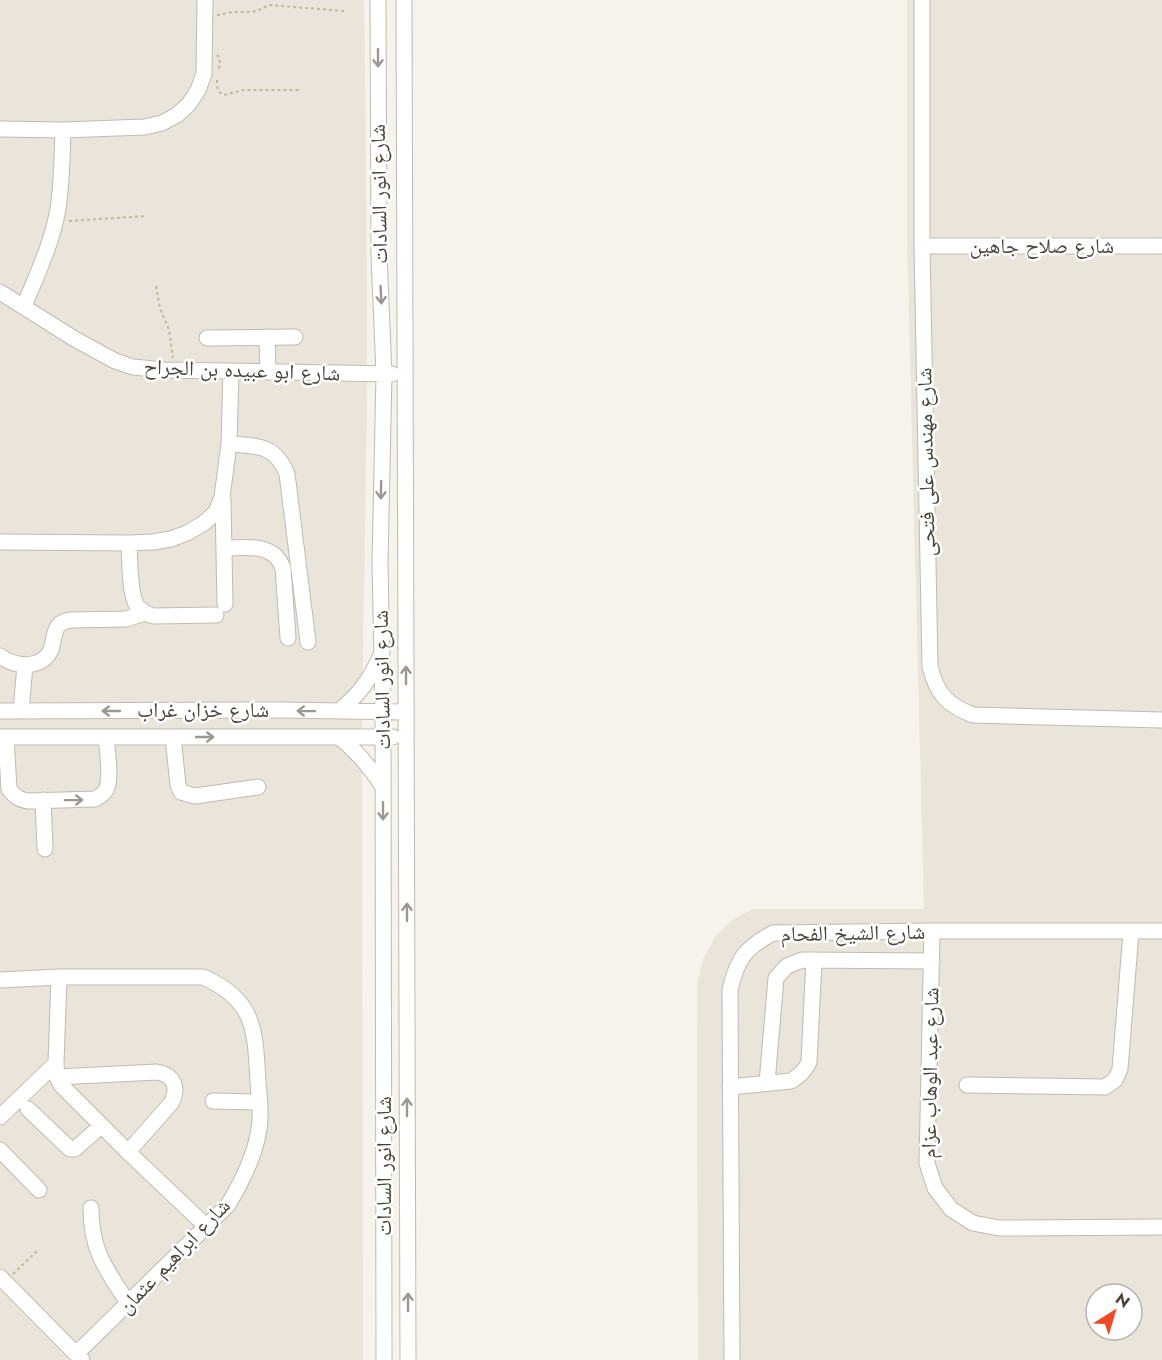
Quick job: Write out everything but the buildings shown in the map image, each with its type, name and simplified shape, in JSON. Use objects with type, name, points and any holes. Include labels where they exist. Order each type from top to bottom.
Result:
[{"type":"street","points":[[0,129],[63,130],[145,127],[162,123],[177,115],[189,104],[204,74],[205,0]]},
{"type":"street","name":"شارع انور السادات","points":[[378,0],[380,255],[384,374],[380,562],[383,711],[384,1360]]},
{"type":"street","name":"شارع انور السادات","points":[[404,0],[408,1360]]},
{"type":"street","name":"شارع مهندس على فتحى","points":[[922,0],[922,246],[930,667],[934,684],[944,698],[957,709],[974,715],[1162,720]]},
{"type":"street","points":[[24,306],[51,237],[58,210],[63,130]]},
{"type":"street","name":"شارع صلاح جاهين","points":[[922,246],[1162,246]]},
{"type":"street","name":"شارع ابو عبيده بن الجراح","points":[[0,292],[73,338],[115,361],[133,367],[174,370],[404,374]]},
{"type":"street","points":[[267,337],[268,372]]},
{"type":"street","points":[[207,338],[295,337]]},
{"type":"street","points":[[0,656],[16,664],[25,665],[40,661],[48,654],[56,631],[63,622],[221,610],[224,548],[222,497],[229,444],[231,371]]},
{"type":"street","points":[[229,444],[260,446],[269,450],[284,464],[308,642]]},
{"type":"street","points":[[0,542],[129,543],[171,539],[204,523],[216,512],[222,497]]},
{"type":"street","points":[[129,543],[132,594],[137,606],[145,614]]},
{"type":"street","points":[[224,548],[261,548],[275,555],[280,561],[283,568],[288,638]]},
{"type":"street","points":[[284,592],[301,586]]},
{"type":"street","points":[[339,711],[362,690],[382,652]]},
{"type":"street","points":[[21,711],[25,665]]},
{"type":"street","name":"شارع خزان غراب","points":[[0,711],[406,712]]},
{"type":"street","points":[[339,736],[361,756],[383,787]]},
{"type":"street","name":"شارع خزان غراب","points":[[3,737],[406,736]]},
{"type":"street","points":[[3,737],[9,789],[21,800],[95,799],[103,795],[108,779],[106,737]]},
{"type":"street","points":[[173,737],[178,785],[181,792],[195,796],[258,787]]},
{"type":"street","points":[[43,800],[45,849]]},
{"type":"street","name":"شارع عبد الوهاب عزام","points":[[932,931],[927,1162],[934,1188],[951,1209],[973,1223],[999,1228],[1162,1227]]},
{"type":"street","name":"شارع الشيخ الفحام","points":[[732,1360],[730,990],[738,963],[756,942],[773,933],[1162,931]]},
{"type":"street","points":[[967,1085],[1105,1087],[1115,1080],[1120,1069],[1131,932]]},
{"type":"street","points":[[767,1083],[776,978],[787,966],[802,960],[932,961]]},
{"type":"street","points":[[730,1086],[791,1081],[805,1070],[809,1062],[814,960]]},
{"type":"street","points":[[59,977],[56,1070],[61,1085],[207,1227]]},
{"type":"street","name":"شارع ابراهيم عثمان","points":[[0,980],[59,977],[203,977],[219,984],[244,1007],[255,1039],[260,1126],[253,1154],[242,1180],[228,1205],[129,1303],[79,1357]]},
{"type":"street","points":[[0,1117],[56,1070],[165,1074],[175,1086],[172,1102],[128,1152]]},
{"type":"street","points":[[213,1101],[259,1102]]},
{"type":"street","points":[[28,1109],[70,1149],[75,1149],[101,1126]]},
{"type":"street","points":[[0,1149],[39,1190]]},
{"type":"street","points":[[91,1208],[91,1226],[95,1244],[102,1261],[129,1303]]},
{"type":"street","points":[[2,1279],[79,1357]]},
{"type":"path","points":[[223,15],[233,12],[251,12],[269,5],[344,11]]},
{"type":"path","points":[[217,55],[220,58],[217,88],[224,95],[243,90],[300,90]]},
{"type":"path","points":[[68,221],[147,216]]},
{"type":"path","points":[[156,286],[160,308],[169,330],[174,370]]},
{"type":"path","points":[[2,1279],[38,1250]]},
{"type":"shaded area","points":[[0,0],[364,0],[367,395],[362,724],[363,1360],[0,1360]]},
{"type":"shaded area","points":[[907,0],[1162,0],[1162,1360],[698,1360],[697,984],[703,959],[715,937],[733,919],[753,909],[924,909],[907,236]]}]
